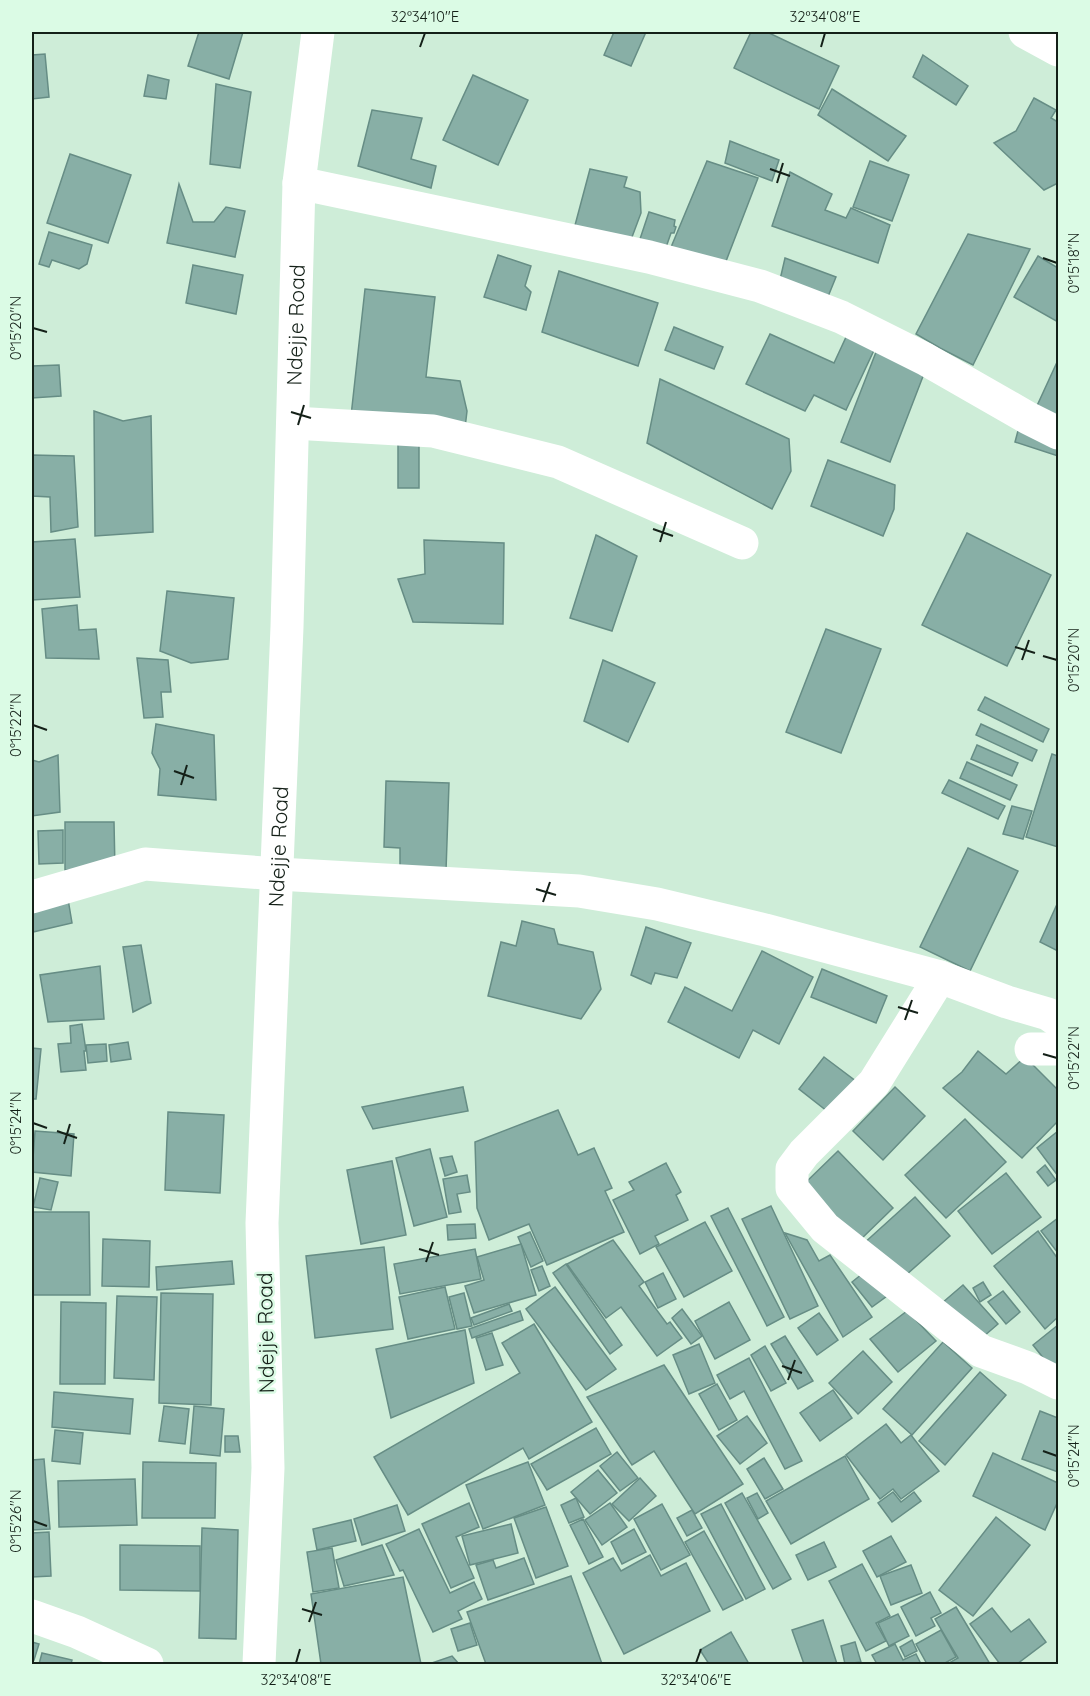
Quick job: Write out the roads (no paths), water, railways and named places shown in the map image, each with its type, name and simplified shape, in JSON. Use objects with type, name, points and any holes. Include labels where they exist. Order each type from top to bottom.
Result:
[{"type":"street","name":"Ndejje Road","points":[[259,1665],[268,1468],[262,1223],[278,874],[299,183],[318,32]]},
{"type":"street","points":[[1025,32],[1059,50]]},
{"type":"street","points":[[299,183],[649,257],[760,286],[851,322],[925,359],[1028,418],[1059,433]]},
{"type":"street","points":[[293,423],[433,431],[558,462],[742,543]]},
{"type":"street","points":[[32,897],[145,864],[579,891],[657,904],[940,977],[1007,1002],[1048,1014],[1059,1021]]},
{"type":"street","points":[[940,977],[874,1083],[804,1153],[792,1169],[792,1188],[825,1228],[981,1351],[1028,1368],[1059,1383]]},
{"type":"street","points":[[32,1616],[77,1632],[147,1665]]}]
